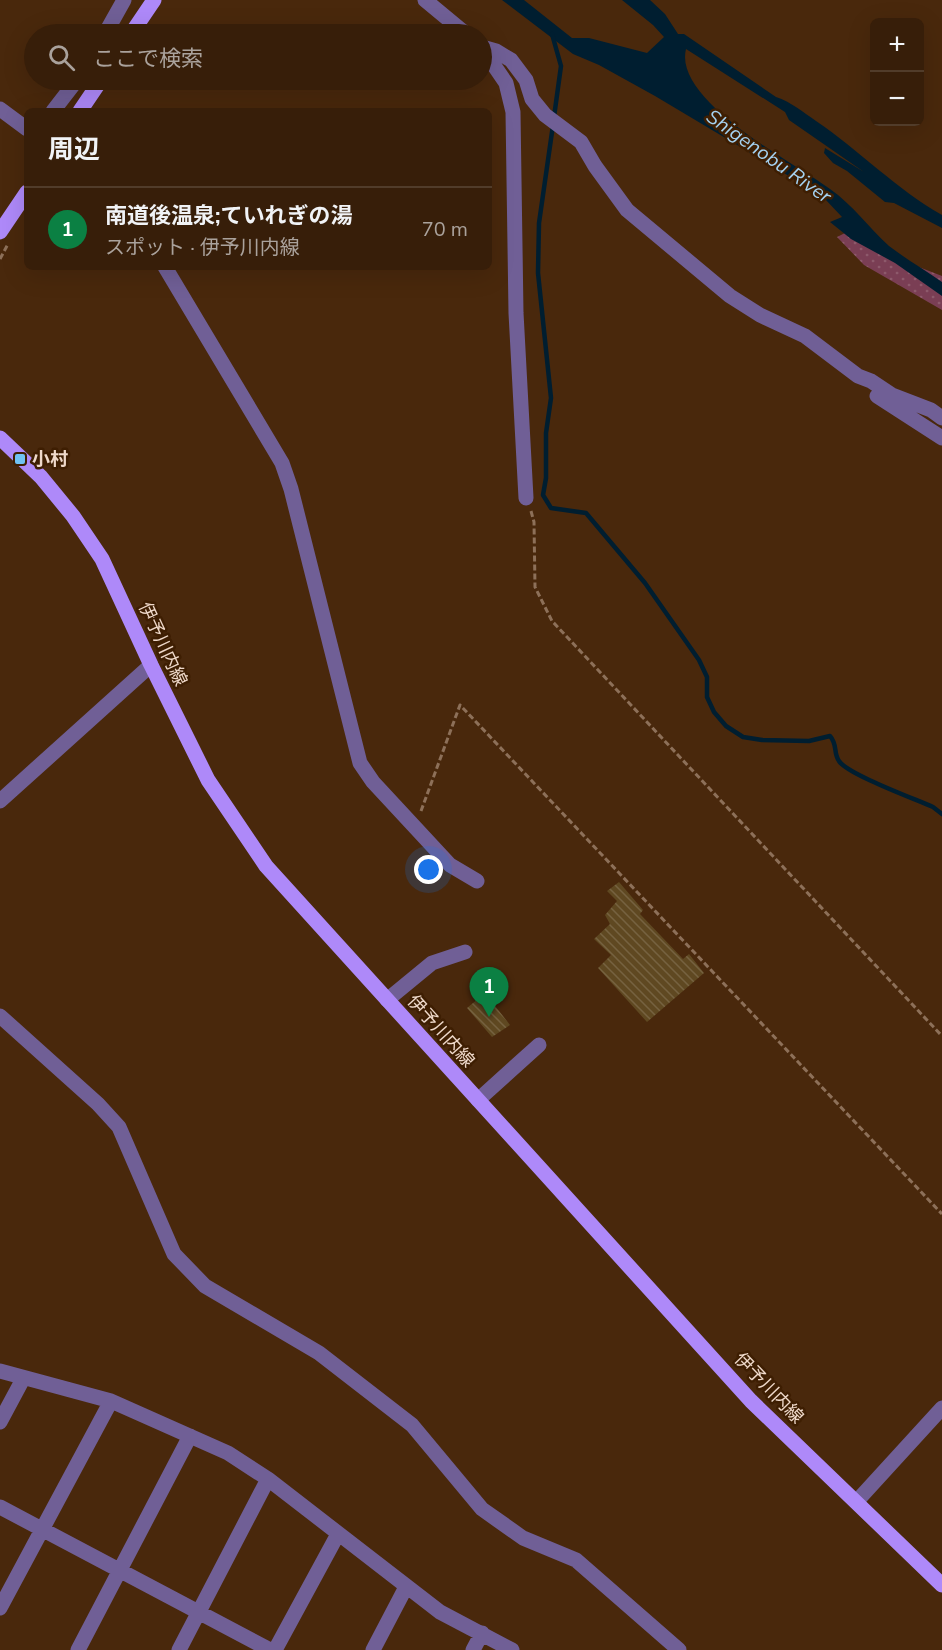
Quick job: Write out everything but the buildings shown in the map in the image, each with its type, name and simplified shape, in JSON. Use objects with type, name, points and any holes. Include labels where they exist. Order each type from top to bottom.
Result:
[{"type":"main road","points":[[138,24],[154,0]]},
{"type":"main road","points":[[82,108],[94,90]]},
{"type":"main road","points":[[0,232],[24,196]]},
{"type":"main road","name":"伊予川内線","points":[[0,438],[41,477],[73,516],[102,559],[208,780],[266,866],[751,1401],[942,1585]]},
{"type":"street","points":[[111,24],[124,0]]},
{"type":"street","points":[[425,0],[454,24]]},
{"type":"street","points":[[492,50],[511,60],[526,80],[532,99],[545,115],[580,142],[627,210],[730,296],[760,315],[805,336],[858,376],[876,396],[942,438]]},
{"type":"street","points":[[492,63],[506,83],[513,112],[516,314],[526,498]]},
{"type":"street","points":[[55,108],[69,90]]},
{"type":"street","points":[[0,109],[24,127]]},
{"type":"street","points":[[167,270],[282,463],[291,489],[360,763],[373,782],[450,865],[477,881]]},
{"type":"street","points":[[858,376],[871,381],[892,395],[931,410],[942,418]]},
{"type":"street","points":[[0,801],[151,665]]},
{"type":"street","points":[[387,1000],[432,963],[465,952]]},
{"type":"street","points":[[0,1016],[98,1104],[119,1127],[174,1254],[205,1286],[320,1353],[412,1425],[482,1509],[524,1538],[576,1560],[679,1650]]},
{"type":"street","points":[[478,1100],[538,1045]]},
{"type":"street","points":[[0,1371],[111,1401],[228,1453],[268,1479],[440,1612],[512,1650]]},
{"type":"street","points":[[0,1422],[23,1379]]},
{"type":"street","points":[[0,1608],[111,1401]]},
{"type":"street","points":[[857,1501],[942,1408]]},
{"type":"street","points":[[78,1650],[190,1436]]},
{"type":"street","points":[[179,1650],[268,1479]]},
{"type":"street","points":[[0,1507],[270,1650]]},
{"type":"street","points":[[275,1650],[338,1534]]},
{"type":"street","points":[[373,1650],[406,1587]]},
{"type":"street","points":[[473,1650],[482,1633]]},
{"type":"path","points":[[526,498],[534,522],[535,587],[552,621],[942,1036]]},
{"type":"path","points":[[415,827],[460,705],[942,1214]]},
{"type":"shaded area","points":[[849,231],[867,247],[942,276],[942,310],[864,265],[837,237]]},
{"type":"water","name":"Shigenobu River","points":[[502,0],[524,0],[572,38],[589,38],[647,53],[664,37],[622,0],[650,0],[665,14],[678,34],[684,34],[776,97],[802,111],[925,205],[942,215],[942,228],[894,203],[885,202],[847,171],[833,163],[824,153],[825,148],[864,172],[789,120],[785,112],[686,49],[687,69],[698,89],[717,109],[740,129],[838,195],[889,246],[942,282],[942,296],[895,263],[851,239],[830,222],[842,217],[825,199],[655,96],[599,65],[573,54]]},
{"type":"waterway","points":[[552,34],[561,66],[554,117]]},
{"type":"waterway","points":[[553,125],[539,223],[538,273],[551,398],[546,433],[546,478],[543,495],[551,508],[586,513],[645,583],[699,660],[707,677],[707,697],[714,712],[726,726],[743,737],[762,740],[809,741],[830,736],[839,761],[855,773],[933,807],[942,814]]},
{"type":"place","name":"小村","points":[[20,459]]},
{"type":"place","name":"南道後温泉;ていれぎの湯","points":[[489,1017]]}]
